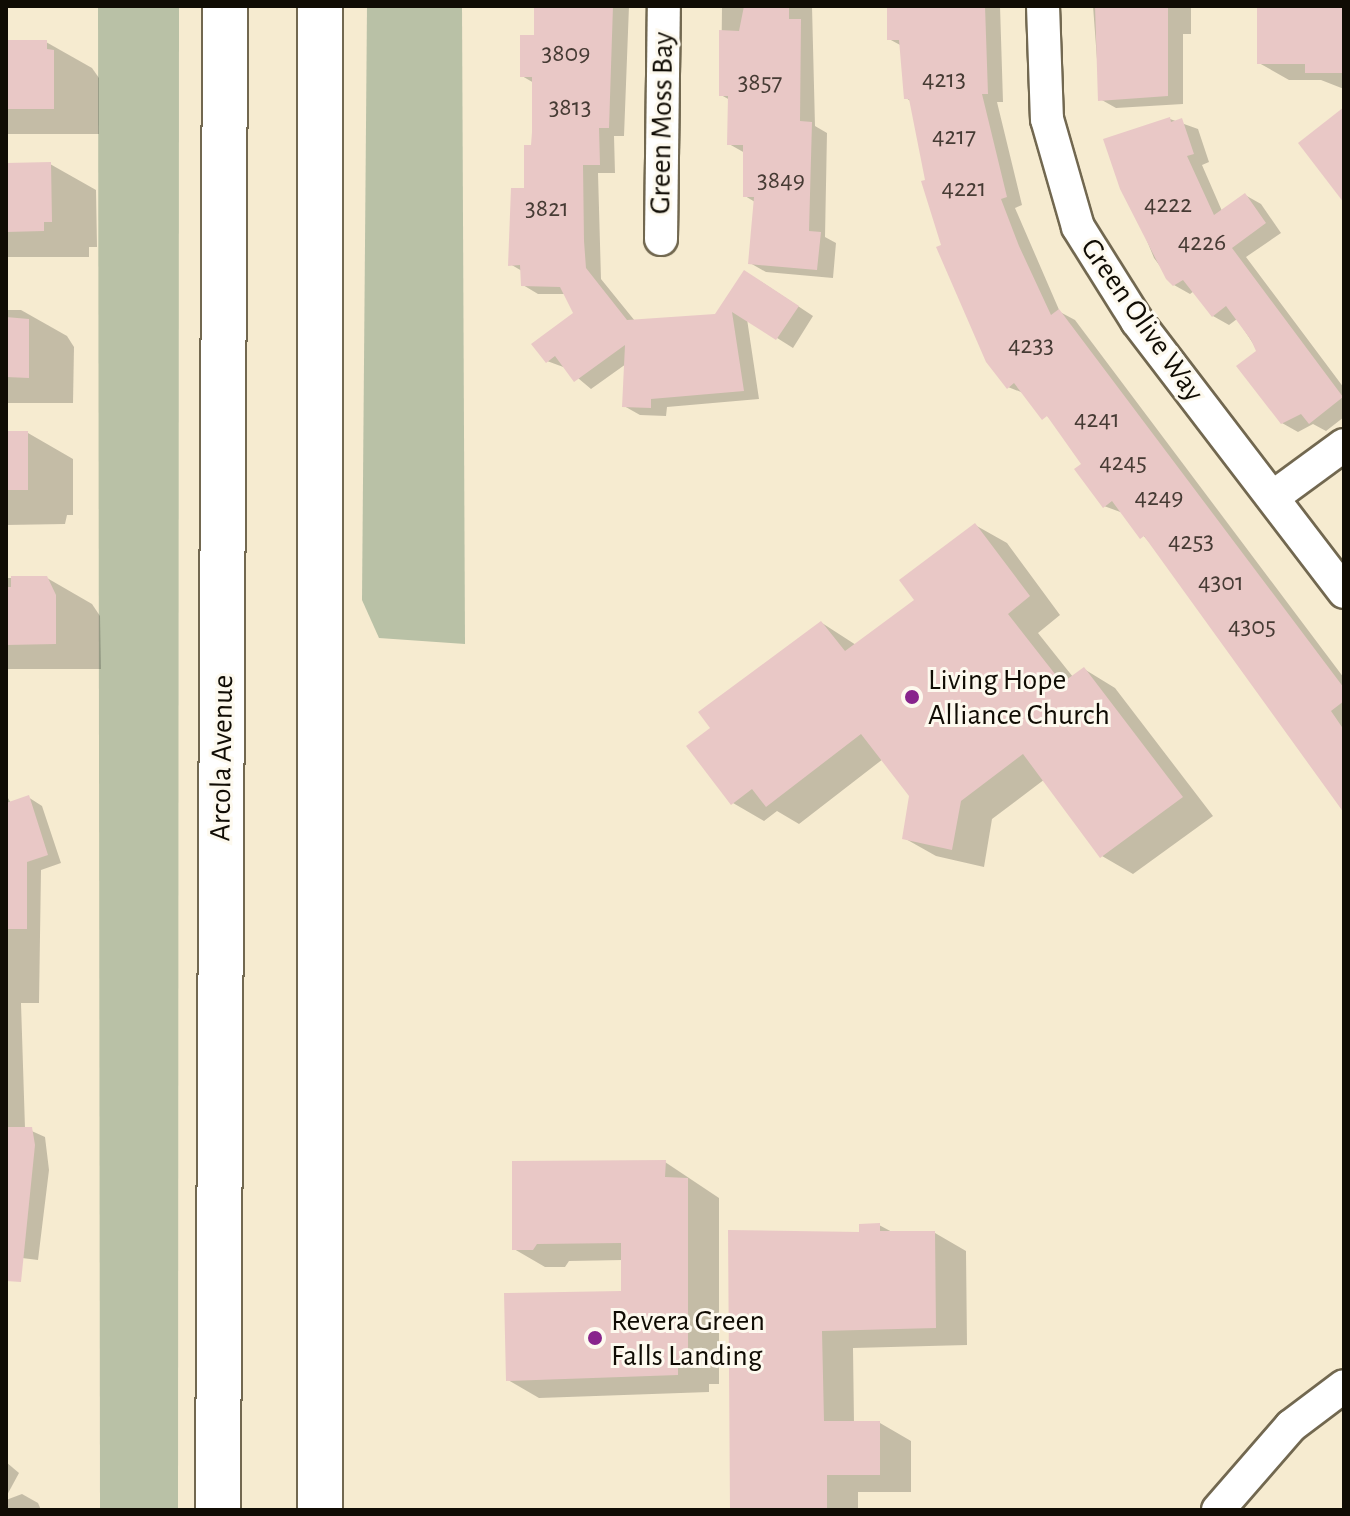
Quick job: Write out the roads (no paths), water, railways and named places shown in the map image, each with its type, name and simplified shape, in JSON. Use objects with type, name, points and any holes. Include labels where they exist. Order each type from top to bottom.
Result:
[{"type":"main road","name":"Arcola Avenue","points":[[218,1510],[225,6]]},
{"type":"main road","points":[[320,6],[320,1510]]},
{"type":"street","name":"Green Moss Bay","points":[[661,239],[664,6]]},
{"type":"street","name":"Green Olive Way","points":[[1043,6],[1047,119],[1078,227],[1137,321],[1344,592]]},
{"type":"street","points":[[1273,497],[1344,445]]},
{"type":"street","points":[[1218,1510],[1291,1426],[1344,1386]]},
{"type":"place","name":"Living Hope Alliance Church","points":[[912,697]]},
{"type":"place","name":"Revera Green Falls Landing","points":[[595,1338]]}]
